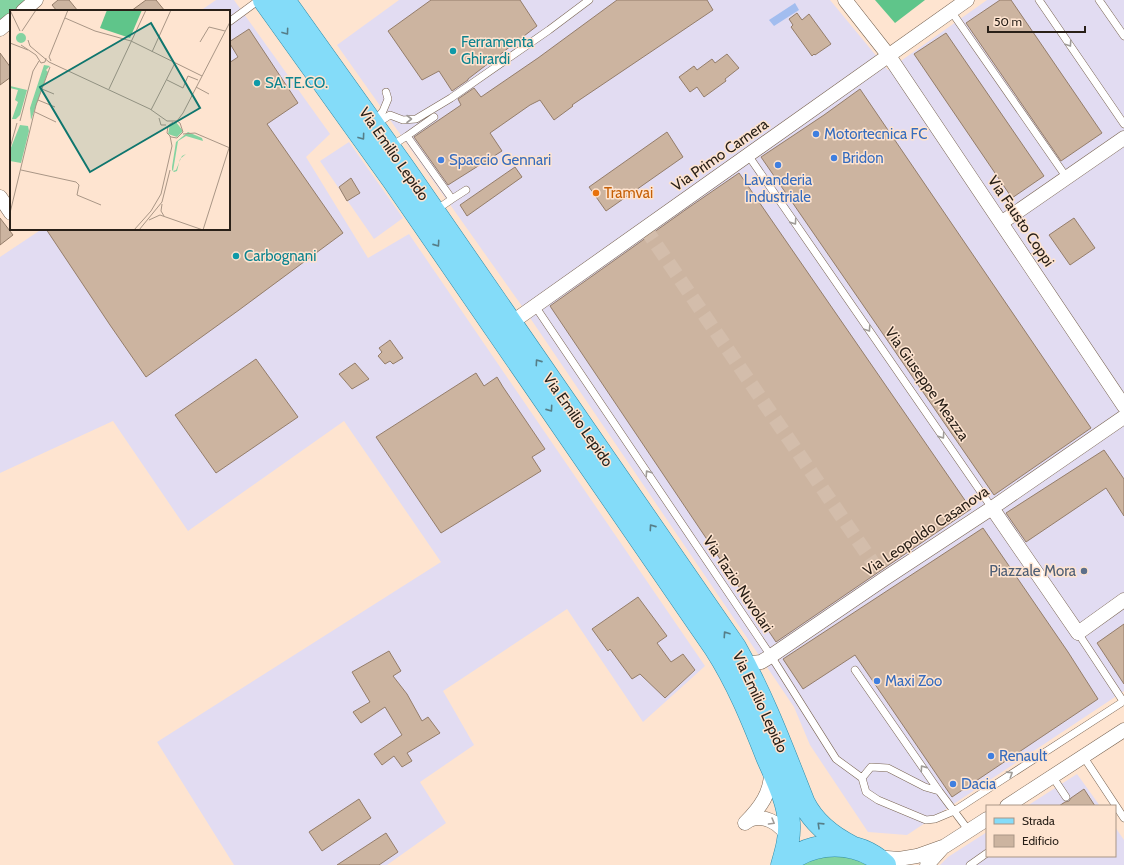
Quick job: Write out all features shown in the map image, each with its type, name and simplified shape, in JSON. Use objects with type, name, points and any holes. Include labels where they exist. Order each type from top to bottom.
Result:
[{"type":"main road","name":"Via Emilio Lepido","points":[[264,0],[393,180],[726,665],[741,693],[780,788],[789,815],[789,830],[785,859]]},
{"type":"main road","name":"Via Emilio Lepido","points":[[285,2],[373,124],[400,143],[434,211],[731,642],[759,694],[809,812],[825,830],[838,840],[852,847]]},
{"type":"main road","points":[[785,859],[818,847],[842,846],[862,850],[880,861]]},
{"type":"street","points":[[24,10],[36,0]]},
{"type":"street","name":"Via Fausto Coppi","points":[[845,0],[889,56],[1124,406]]},
{"type":"street","name":"Via Primo Carnera","points":[[511,323],[967,0]]},
{"type":"street","points":[[1001,223],[1124,138]]},
{"type":"street","points":[[0,197],[10,212]]},
{"type":"street","name":"Via Leopoldo Casanova","points":[[744,664],[761,662],[771,656],[992,508],[1124,416]]},
{"type":"street","name":"Via Giuseppe Meazza","points":[[992,508],[1078,633]]},
{"type":"street","points":[[1078,633],[1124,600]]},
{"type":"street","points":[[1009,805],[1124,730]]},
{"type":"street","name":"Via Emilio Lepido","points":[[768,758],[771,773],[769,789],[762,803],[745,823],[751,819],[759,817],[772,821],[780,828],[785,833],[788,841],[785,859]]},
{"type":"street","points":[[880,861],[911,858],[945,846],[986,820]]},
{"type":"street","points":[[927,865],[945,846]]},
{"type":"lane","points":[[230,21],[259,0]]},
{"type":"lane","points":[[373,124],[390,115],[403,120],[416,119],[451,98],[590,0]]},
{"type":"lane","points":[[1039,0],[1124,124]]},
{"type":"lane","points":[[1099,0],[1124,36]]},
{"type":"lane","points":[[951,11],[1067,178]]},
{"type":"lane","points":[[373,124],[386,105],[388,99],[386,92]]},
{"type":"lane","points":[[434,117],[400,143],[452,199]]},
{"type":"lane","name":"Via Giuseppe Meazza","points":[[748,155],[992,508]]},
{"type":"lane","points":[[434,211],[466,190]]},
{"type":"lane","name":"Via Tazio Nuvolari","points":[[535,306],[771,656],[836,759],[862,778],[866,792],[878,800],[926,820],[935,818],[954,811],[1124,701]]},
{"type":"lane","points":[[1078,633],[1124,701]]},
{"type":"lane","points":[[855,670],[939,791],[969,831]]},
{"type":"lane","points":[[1083,756],[1115,805]]},
{"type":"lane","points":[[862,778],[871,767],[888,768],[925,787],[939,791]]},
{"type":"lane","points":[[1052,776],[1066,797]]},
{"type":"lane","points":[[1116,806],[1124,818]]},
{"type":"lane","points":[[970,865],[986,854]]},
{"type":"shaded area","points":[[216,0],[234,0],[330,134],[306,157],[368,258],[409,234],[705,666],[643,722],[567,609],[443,691],[474,745],[420,782],[446,823],[387,865],[234,865],[157,742],[441,562],[344,421],[188,531],[113,421],[0,473],[0,257],[40,230],[230,230],[230,10],[201,10]]},
{"type":"shaded area","points":[[399,0],[830,0],[888,70],[987,0],[1124,0],[1124,691],[907,835],[868,832],[810,745],[794,707],[524,309],[337,45]]},
{"type":"shaded area","points":[[349,142],[403,218],[374,239],[320,161]]},
{"type":"shaded area","points":[[1077,774],[1099,805],[1029,805]]},
{"type":"shaded area","points":[[1116,828],[1124,840],[1124,865],[940,865],[948,857],[986,833],[986,857],[1116,857]]},
{"type":"green space","points":[[0,0],[29,0],[16,10],[10,10],[10,15],[0,23]]},
{"type":"green space","points":[[875,0],[925,0],[895,23]]},
{"type":"green space","points":[[838,854],[871,865],[797,865],[806,860]]},
{"type":"water","points":[[795,3],[799,10],[774,26],[769,20]]},
{"type":"building","points":[[58,0],[69,0],[77,10],[56,10],[52,5]]},
{"type":"building","points":[[146,0],[156,0],[164,10],[132,10]]},
{"type":"building","name":"Ferramenta Ghirardi","points":[[431,0],[520,0],[537,26],[452,91],[439,71],[422,80],[388,31]]},
{"type":"building","points":[[617,0],[707,0],[713,10],[572,105],[573,106],[554,120],[540,100],[530,105],[490,133],[502,151],[448,185],[414,137],[461,105],[458,99],[474,88],[481,97],[538,58]]},
{"type":"building","points":[[1000,0],[1011,0],[1102,133],[1061,161],[966,23]]},
{"type":"building","points":[[797,13],[802,20],[809,14],[831,44],[812,56],[791,27],[793,25],[789,19]]},
{"type":"building","name":"Carbognani","points":[[249,29],[298,103],[267,124],[343,233],[146,377],[47,230],[230,230],[230,62],[238,57],[230,41]]},
{"type":"building","points":[[946,33],[1044,176],[1012,198],[914,54]]},
{"type":"building","points":[[0,53],[10,67],[10,78],[0,85]]},
{"type":"building","points":[[727,54],[739,68],[725,79],[726,81],[704,97],[697,87],[690,92],[679,77],[694,66],[697,70],[712,59],[715,63]]},
{"type":"building","points":[[860,89],[1091,428],[994,495],[761,157]]},
{"type":"building","points":[[667,132],[683,157],[606,211],[589,187]]},
{"type":"building","points":[[515,167],[522,177],[467,216],[460,205]]},
{"type":"building","points":[[739,173],[971,509],[776,642],[550,306]]},
{"type":"building","points":[[351,178],[360,193],[347,201],[339,187]]},
{"type":"building","points":[[0,218],[13,235],[0,245]]},
{"type":"building","points":[[1074,218],[1095,248],[1070,265],[1049,235]]},
{"type":"building","points":[[390,340],[403,358],[393,364],[390,361],[385,364],[378,356],[382,352],[379,348]]},
{"type":"building","points":[[256,359],[298,417],[216,473],[175,415]]},
{"type":"building","points":[[355,363],[369,379],[352,389],[339,374]]},
{"type":"building","points":[[476,373],[484,386],[497,377],[545,449],[532,457],[541,471],[441,533],[376,437]]},
{"type":"building","points":[[1104,450],[1124,479],[1124,516],[1106,488],[1026,542],[1006,513]]},
{"type":"building","points":[[983,528],[1068,652],[1098,699],[952,797],[855,655],[803,689],[783,659]]},
{"type":"building","points":[[638,597],[667,636],[657,643],[671,662],[683,654],[695,670],[665,698],[640,674],[632,679],[610,649],[608,651],[592,629]]},
{"type":"building","points":[[1124,624],[1124,684],[1097,643]]},
{"type":"building","points":[[389,651],[401,671],[393,676],[407,694],[422,721],[428,717],[440,733],[407,753],[412,761],[402,767],[394,756],[382,765],[374,754],[402,735],[385,707],[361,723],[353,712],[370,702],[352,672]]},
{"type":"building","points":[[1084,789],[1094,805],[1060,805],[1069,801]]},
{"type":"building","points":[[359,799],[371,818],[322,851],[309,832]]},
{"type":"building","points":[[386,833],[398,852],[379,865],[337,865]]},
{"type":"tunnel","points":[[645,228],[884,579]]},
{"type":"place","name":"Ferramenta Ghirardi","points":[[453,51]]},
{"type":"place","name":"SA.TE.CO.","points":[[257,83]]},
{"type":"place","name":"Motortecnica FC","points":[[816,134]]},
{"type":"place","name":"Bridon","points":[[834,158]]},
{"type":"place","name":"Spaccio Gennari","points":[[441,160]]},
{"type":"place","name":"Lavanderia Industriale","points":[[778,165]]},
{"type":"place","name":"Tramvai","points":[[596,193]]},
{"type":"place","name":"Carbognani","points":[[236,256]]},
{"type":"place","name":"Piazzale Mora","points":[[1084,571]]},
{"type":"place","name":"Maxi Zoo","points":[[877,681]]},
{"type":"place","name":"Renault","points":[[991,756]]},
{"type":"place","name":"Dacia","points":[[953,784]]}]
